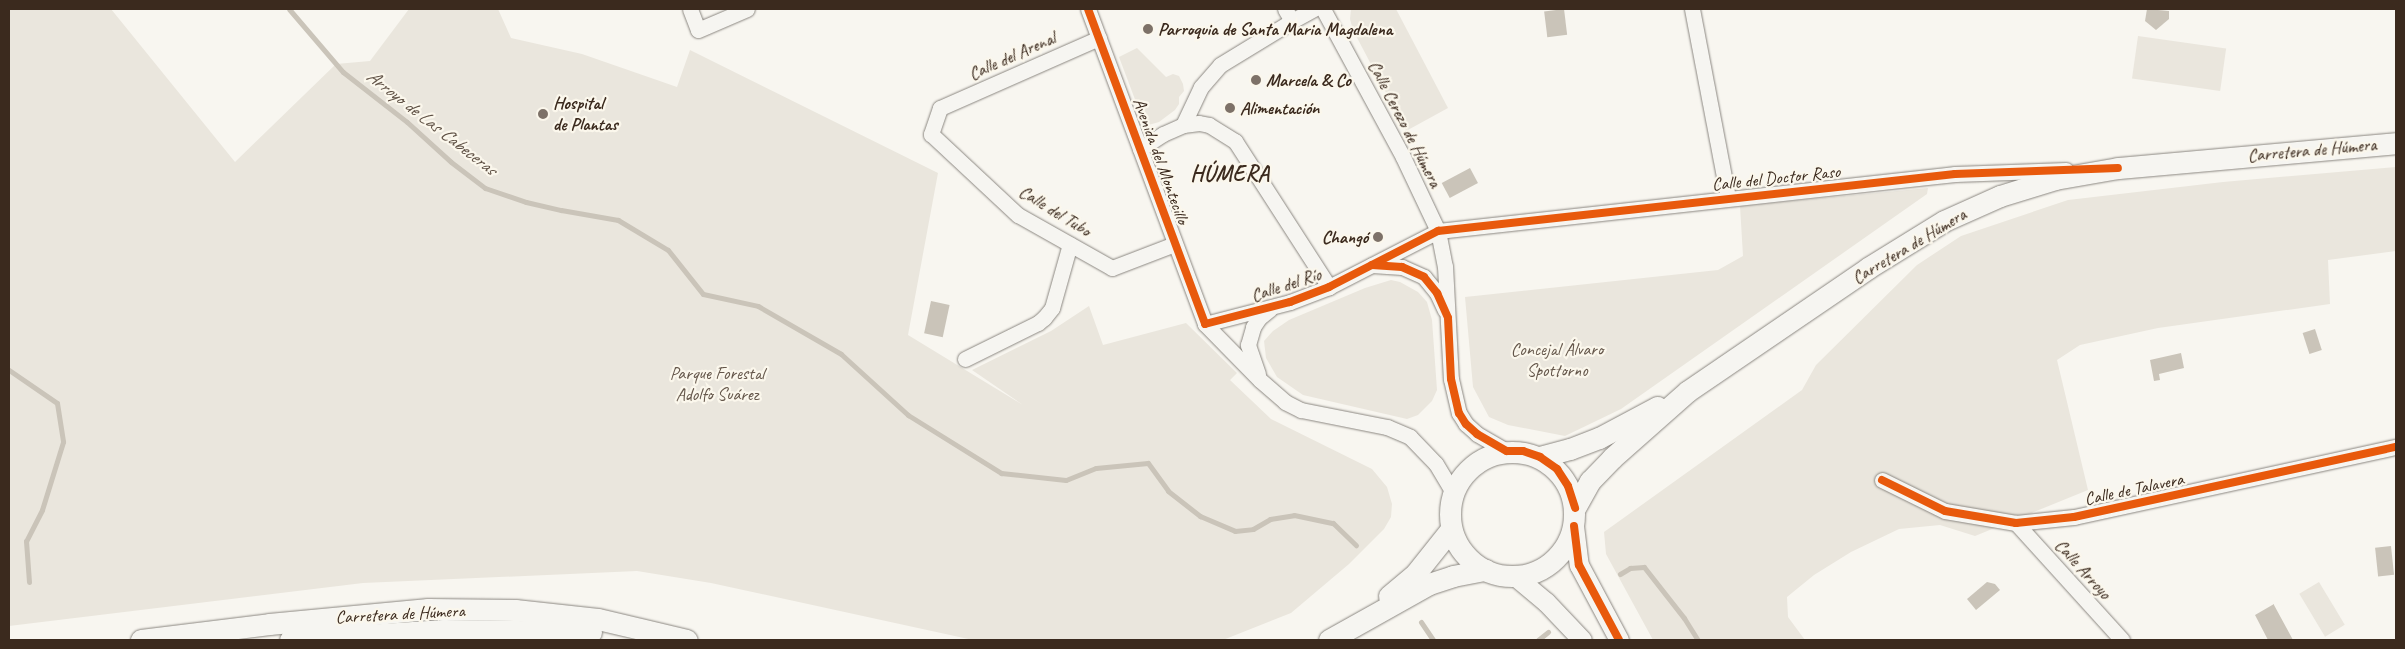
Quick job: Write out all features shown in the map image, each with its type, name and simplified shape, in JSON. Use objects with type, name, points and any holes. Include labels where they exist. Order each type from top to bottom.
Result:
[{"type":"main road","name":"Carretera de Húmera","points":[[1540,457],[1570,449],[1599,438],[1688,391],[1868,268],[1944,221],[2000,196],[2056,179],[2118,168],[2396,143]]},
{"type":"main road","name":"Carretera de Húmera","points":[[1574,517],[1590,482],[1612,458],[1688,391]]},
{"type":"main road","points":[[1508,451],[1523,451],[1540,457],[1557,469],[1568,486],[1574,517],[1566,547],[1552,563],[1534,573],[1516,577],[1500,576],[1485,570],[1464,554],[1452,529],[1449,511],[1453,492],[1467,469],[1487,456],[1508,451]]},
{"type":"main road","points":[[1355,625],[1416,573],[1452,529]]},
{"type":"main road","points":[[1329,640],[1429,584],[1453,576],[1485,570]]},
{"type":"main road","name":"Carretera de Húmera","points":[[141,640],[269,624],[428,609],[524,611],[598,619],[658,635],[687,640]]},
{"type":"main road","name":"Carretera de Húmera","points":[[290,640],[444,630],[550,630],[658,635]]},
{"type":"street","points":[[690,9],[698,30],[747,9]]},
{"type":"street","name":"Avenida del Montecillo","points":[[1088,9],[1205,324]]},
{"type":"street","points":[[1183,125],[1201,87],[1220,65],[1289,15],[1314,9]]},
{"type":"street","name":"Calle Cerezo de Húmera","points":[[1323,9],[1403,157],[1438,231],[1445,266],[1451,379],[1459,413],[1466,424],[1477,434],[1508,451]]},
{"type":"street","points":[[1692,9],[1728,198]]},
{"type":"street","name":"Calle del Arenal","points":[[940,108],[1099,38]]},
{"type":"street","points":[[1201,87],[1200,101],[1209,125]]},
{"type":"street","name":"Calle del Tubo","points":[[940,108],[931,134],[1018,215],[1112,268],[1175,244]]},
{"type":"street","points":[[1140,149],[1163,134],[1183,125],[1199,123],[1209,125],[1236,141],[1329,287]]},
{"type":"street","name":"Calle del Doctor Raso","points":[[1438,231],[1955,174],[2118,168]]},
{"type":"street","name":"Calle del Río","points":[[1205,324],[1273,307],[1329,287],[1438,231]]},
{"type":"street","points":[[966,359],[1038,323],[1052,308],[1070,244]]},
{"type":"street","points":[[1372,264],[1402,267],[1424,277],[1437,294],[1448,318]]},
{"type":"street","points":[[1260,380],[1248,345],[1253,327],[1259,318],[1273,307]]},
{"type":"street","points":[[1205,324],[1260,380],[1285,402],[1301,410],[1388,427],[1410,437],[1436,464],[1453,492]]},
{"type":"street","name":"Calle de Talavera","points":[[1882,480],[1945,511],[2016,522],[2074,517],[2396,447]]},
{"type":"street","points":[[1574,517],[1579,564],[1619,640]]},
{"type":"street","name":"Calle Arroyo","points":[[2016,522],[2122,640]]},
{"type":"street","points":[[1516,577],[1546,602],[1582,640]]},
{"type":"green space","name":"Parque Forestal Adolfo Suárez","points":[[9,9],[111,9],[235,162],[336,64],[370,61],[409,9],[498,9],[511,38],[582,54],[677,87],[690,50],[938,173],[908,335],[1023,405],[972,370],[1051,331],[1089,306],[1103,345],[1186,323],[1237,373],[1230,380],[1271,419],[1372,469],[1387,487],[1392,504],[1391,517],[1384,529],[1349,564],[1291,613],[1223,640],[973,640],[711,583],[637,571],[363,583],[9,626]]},
{"type":"green space","points":[[1351,9],[1396,9],[1448,108],[1406,131],[1353,30],[1350,19]]},
{"type":"green space","points":[[2138,36],[2226,48],[2220,91],[2132,79]]},
{"type":"green space","points":[[1137,48],[1166,77],[1173,74],[1179,76],[1184,91],[1179,97],[1179,104],[1175,110],[1159,122],[1145,126],[1119,57]]},
{"type":"green space","points":[[2396,167],[2396,251],[2328,260],[2330,304],[2158,328],[2080,345],[2057,360],[2088,490],[1975,536],[1940,525],[1899,529],[1851,552],[1814,575],[1787,597],[1788,617],[1805,640],[1653,640],[1606,554],[1604,532],[1802,390],[1816,365],[1917,265],[1961,236],[2068,200],[2223,182]]},
{"type":"green space","name":"Concejal Álvaro Spottorno","points":[[1928,188],[1927,194],[1621,409],[1565,436],[1508,425],[1489,417],[1473,387],[1465,297],[1718,270],[1743,256],[1740,206]]},
{"type":"green space","points":[[1391,280],[1400,282],[1418,292],[1427,302],[1432,320],[1437,390],[1432,401],[1418,415],[1407,419],[1303,395],[1277,377],[1266,358],[1264,341],[1273,331],[1289,320],[1365,288]]},
{"type":"green space","points":[[2319,582],[2345,625],[2325,637],[2299,594]]},
{"type":"shaded area","points":[[1564,9],[1567,35],[1547,37],[1544,11]]},
{"type":"shaded area","points":[[2147,9],[2169,11],[2169,19],[2156,30],[2145,21]]},
{"type":"shaded area","points":[[1470,168],[1478,183],[1450,198],[1442,183]]},
{"type":"shaded area","points":[[931,301],[950,305],[943,337],[924,333]]},
{"type":"shaded area","points":[[2315,329],[2322,350],[2309,354],[2303,333]]},
{"type":"shaded area","points":[[2181,353],[2184,368],[2159,374],[2160,380],[2154,381],[2150,360]]},
{"type":"shaded area","points":[[2391,546],[2394,575],[2378,577],[2375,548]]},
{"type":"shaded area","points":[[1987,582],[1995,584],[2000,590],[1976,610],[1967,599]]},
{"type":"shaded area","points":[[2274,604],[2293,640],[2268,640],[2255,615]]},
{"type":"waterway","name":"Arroyo de Las Cabeceras","points":[[289,9],[343,72],[407,122],[451,162],[485,188],[526,202],[618,220],[668,250],[703,294],[758,306],[841,354],[908,415],[1001,473],[1066,480],[1096,468],[1148,463],[1168,491],[1200,516],[1235,531],[1253,529],[1270,519],[1294,515],[1333,523],[1356,545]]},
{"type":"waterway","points":[[9,370],[57,403],[63,442],[42,510],[26,541],[29,582]]},
{"type":"waterway","name":"Arroyo de Las Cabeceras","points":[[1620,574],[1630,568],[1644,567],[1684,618],[1698,640]]},
{"type":"waterway","name":"Arroyo de Las Cabeceras","points":[[1421,622],[1433,640]]},
{"type":"waterway","name":"Arroyo de Las Cabeceras","points":[[1538,640],[1548,632]]},
{"type":"cycle path","points":[[1088,9],[1205,324],[1290,302],[1329,287],[1438,231],[1955,174],[2118,168]]},
{"type":"cycle path","points":[[1372,265],[1402,267],[1424,277],[1437,293],[1448,318],[1451,379],[1459,413],[1466,424],[1477,434],[1507,451],[1523,451],[1540,457],[1557,469],[1568,486],[1575,508]]},
{"type":"cycle path","points":[[1882,480],[1945,511],[2016,523],[2074,517],[2396,447]]},
{"type":"cycle path","points":[[1574,526],[1579,565],[1619,640]]},
{"type":"place","name":"Parroquia de Santa Maria Magdalena","points":[[1148,29]]},
{"type":"place","name":"Marcela & Co","points":[[1256,80]]},
{"type":"place","name":"Alimentación","points":[[1230,108]]},
{"type":"place","name":"Hospital de Plantas","points":[[543,114]]},
{"type":"place","name":"Changó","points":[[1378,237]]},
{"type":"district","name":"HÚMERA","points":[[1230,175]]}]
